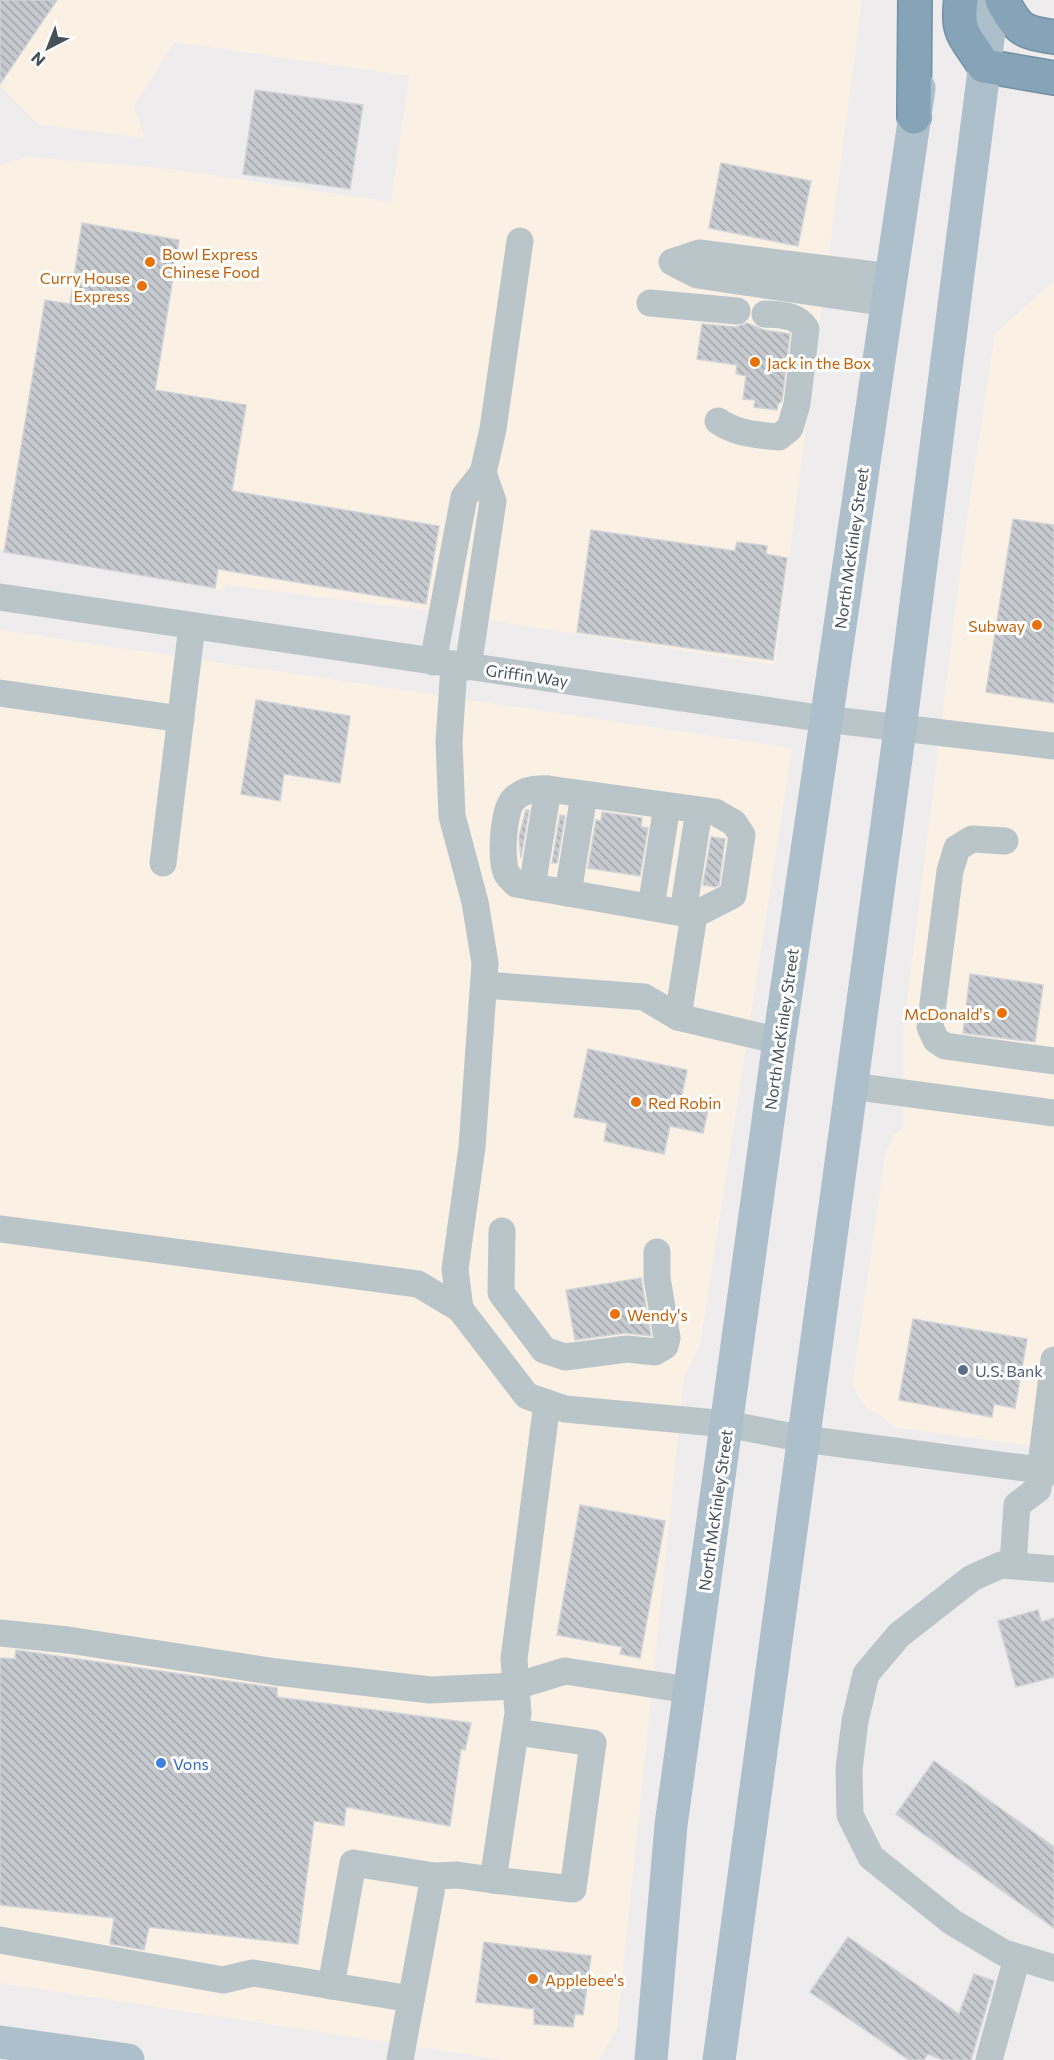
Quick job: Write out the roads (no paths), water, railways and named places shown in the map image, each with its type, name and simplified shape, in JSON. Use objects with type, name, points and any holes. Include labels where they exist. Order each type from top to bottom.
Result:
[{"type":"highway","points":[[914,117],[915,0]]},
{"type":"highway","points":[[961,0],[960,25],[965,41],[984,66],[1054,78]]},
{"type":"highway","points":[[1002,0],[1019,28],[1030,34],[1054,37]]},
{"type":"main road","name":"North McKinley Street","points":[[651,2060],[671,1825],[689,1690],[825,719],[931,0]]},
{"type":"main road","points":[[719,2060],[900,729],[993,0]]},
{"type":"main road","points":[[0,2042],[128,2060]]},
{"type":"street","points":[[460,1309],[455,1269],[472,1148],[485,963],[475,902],[452,816],[449,742],[452,665],[464,497],[483,473],[493,429],[520,241]]},
{"type":"street","points":[[699,253],[889,290],[697,275],[672,262],[699,253]]},
{"type":"street","points":[[650,303],[737,311]]},
{"type":"street","points":[[718,421],[730,429],[752,435],[779,437],[790,428],[797,404],[806,329],[802,322],[788,316],[765,314]]},
{"type":"street","name":"Griffin Way","points":[[0,597],[825,719],[1054,746]]},
{"type":"street","points":[[163,863],[192,626]]},
{"type":"street","points":[[0,693],[181,719]]},
{"type":"street","points":[[533,788],[584,795],[715,812],[734,823],[742,835],[733,895],[688,914],[516,884],[506,873],[502,857],[507,810],[513,800],[533,788]]},
{"type":"street","points":[[532,887],[548,789]]},
{"type":"street","points":[[568,893],[584,795]]},
{"type":"street","points":[[651,907],[667,806]]},
{"type":"street","points":[[678,1017],[699,810]]},
{"type":"street","points":[[1005,841],[972,839],[957,848],[950,871],[930,1028],[936,1040],[945,1046],[1054,1061]]},
{"type":"street","points":[[485,985],[644,997],[678,1017],[779,1041]]},
{"type":"street","points":[[852,1086],[1054,1113]]},
{"type":"street","points":[[0,1229],[418,1284],[460,1309],[527,1396],[565,1409],[727,1424],[1047,1483]]},
{"type":"street","points":[[502,1232],[501,1293],[544,1350],[565,1357],[627,1349],[655,1352],[664,1346],[667,1338],[657,1278],[657,1252]]},
{"type":"street","points":[[1047,1483],[1054,1360]]},
{"type":"street","points":[[493,1880],[516,1732],[518,1713],[514,1659],[547,1403]]},
{"type":"street","points":[[1013,1564],[1017,1505],[1047,1483]]},
{"type":"street","points":[[1054,1569],[1013,1564],[1001,1565],[972,1578],[899,1635],[866,1674],[855,1721],[849,1769],[850,1815],[871,1857],[952,1922],[1017,1958],[1054,1968]]},
{"type":"street","points":[[0,1633],[80,1641],[276,1672],[430,1690],[516,1686],[565,1671],[689,1690]]},
{"type":"street","points":[[331,1986],[352,1863],[434,1876],[457,1875],[573,1889],[594,1743],[516,1732]]},
{"type":"street","points":[[400,2060],[434,1876]]},
{"type":"street","points":[[0,1940],[223,1980],[253,1973],[411,1998]]},
{"type":"street","points":[[989,2060],[1017,1958]]},
{"type":"place","name":"Bowl Express Chinese Food","points":[[150,262]]},
{"type":"place","name":"Curry House Express","points":[[142,286]]},
{"type":"place","name":"Jack in the Box","points":[[755,362]]},
{"type":"place","name":"Subway","points":[[1037,625]]},
{"type":"place","name":"McDonald's","points":[[1002,1013]]},
{"type":"place","name":"Red Robin","points":[[636,1102]]},
{"type":"place","name":"Wendy's","points":[[615,1314]]},
{"type":"place","name":"U.S. Bank","points":[[963,1370]]},
{"type":"place","name":"Vons","points":[[161,1763]]},
{"type":"place","name":"Applebee's","points":[[533,1979]]}]
